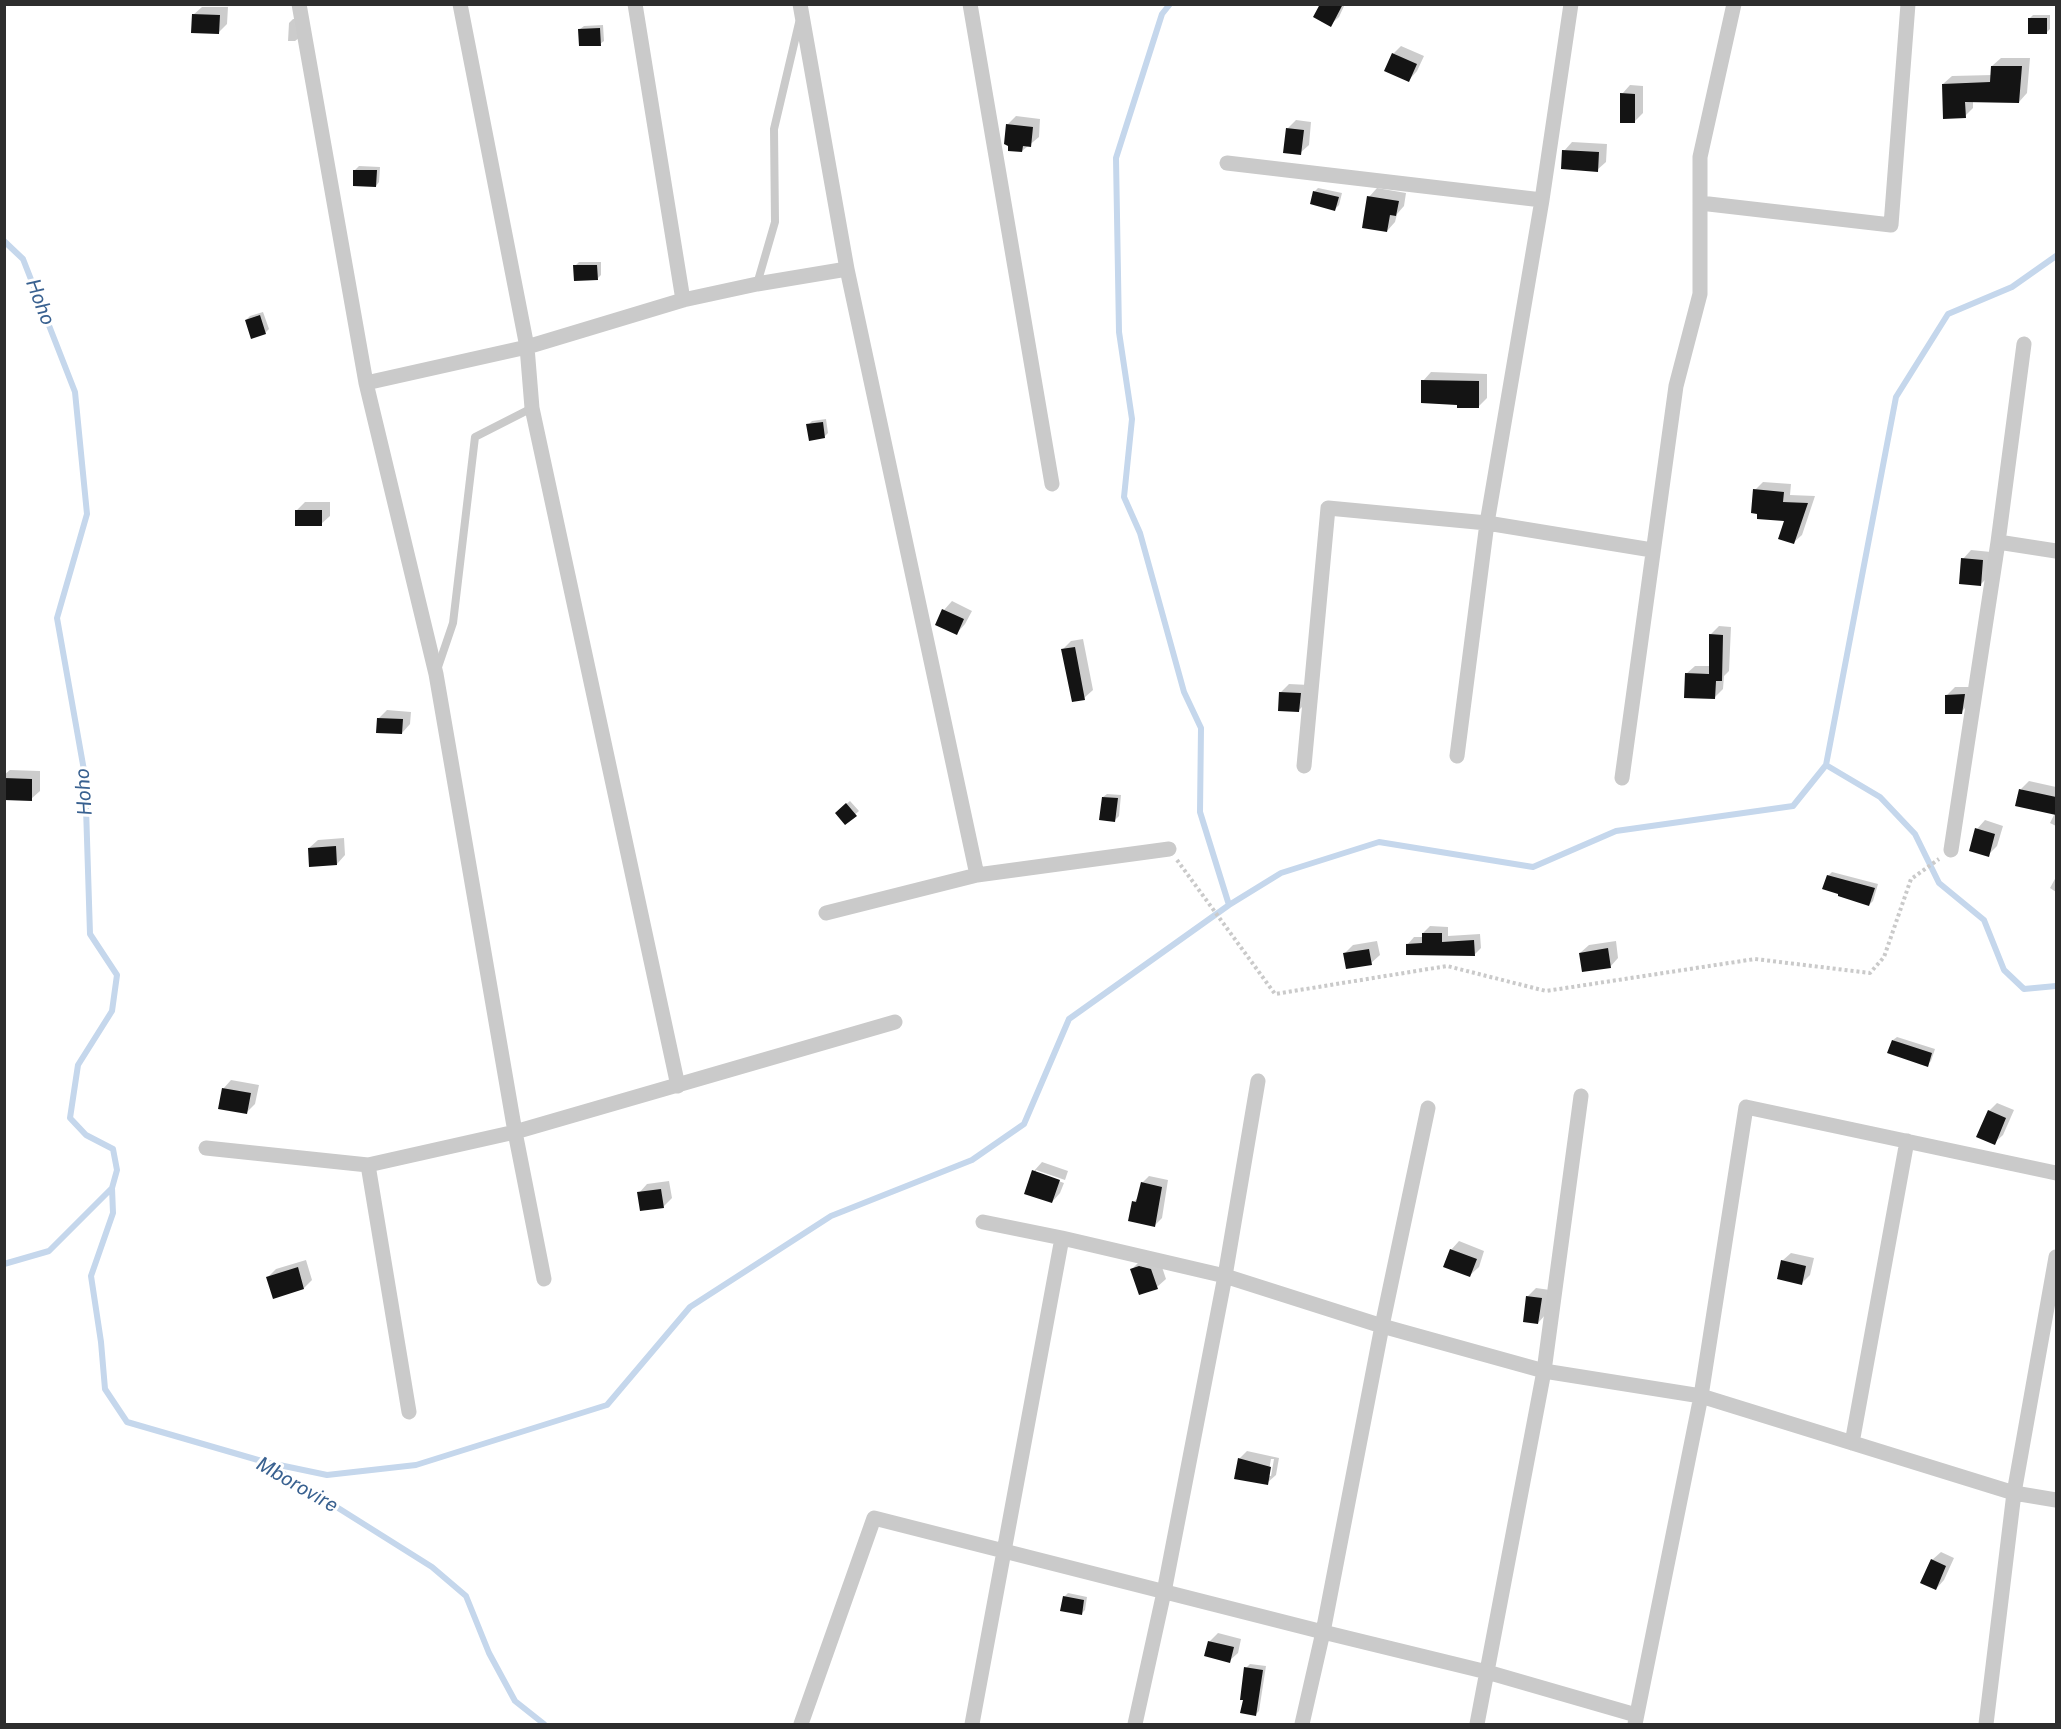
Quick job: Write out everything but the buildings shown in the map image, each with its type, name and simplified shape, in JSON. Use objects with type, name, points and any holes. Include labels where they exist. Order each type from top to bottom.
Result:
[{"type":"street","points":[[299,4],[366,383],[436,674],[515,1132],[544,1279]]},
{"type":"street","points":[[460,4],[527,347],[532,408],[678,1086]]},
{"type":"street","points":[[636,4],[683,300]]},
{"type":"street","points":[[970,4],[1052,484]]},
{"type":"street","points":[[1457,756],[1487,523],[1542,200],[1571,4]]},
{"type":"street","points":[[1622,778],[1676,386],[1700,294],[1700,157],[1734,4]]},
{"type":"street","points":[[1700,203],[1891,225],[1908,4]]},
{"type":"street","points":[[801,9],[848,269],[977,875]]},
{"type":"street","points":[[1227,163],[1542,200]]},
{"type":"street","points":[[366,383],[527,347],[683,300],[757,284],[848,269]]},
{"type":"street","points":[[1951,850],[1998,542],[2024,344]]},
{"type":"street","points":[[1304,766],[1328,508],[1487,523],[1653,550]]},
{"type":"street","points":[[1998,542],[2056,551]]},
{"type":"street","points":[[826,913],[977,875],[1169,849]]},
{"type":"street","points":[[206,1148],[368,1165],[515,1132],[895,1022]]},
{"type":"street","points":[[1135,1725],[1164,1592],[1225,1276],[1258,1081]]},
{"type":"street","points":[[1477,1725],[1544,1371],[1581,1096]]},
{"type":"street","points":[[801,1725],[874,1518],[1487,1672],[1635,1720],[1701,1396],[1746,1107],[2056,1173]]},
{"type":"street","points":[[1302,1725],[1323,1632],[1382,1326],[1428,1108]]},
{"type":"street","points":[[1852,1443],[1907,1141]]},
{"type":"street","points":[[368,1165],[409,1412]]},
{"type":"street","points":[[983,1222],[1225,1276],[1382,1326],[1544,1371],[1701,1396],[2014,1493],[2056,1500]]},
{"type":"street","points":[[972,1725],[1062,1238]]},
{"type":"street","points":[[1986,1725],[2014,1493],[2056,1257]]},
{"type":"lane","points":[[757,284],[775,222],[774,129],[801,9]]},
{"type":"lane","points":[[436,674],[453,623],[475,437],[532,408]]},
{"type":"path","points":[[1169,849],[1275,994],[1447,966],[1546,991],[1755,959],[1870,973],[1884,957],[1911,879],[1951,850]]},
{"type":"waterway","points":[[1170,4],[1162,14],[1116,158],[1119,332],[1132,419],[1124,497],[1140,533],[1184,692],[1201,728],[1200,812],[1229,905]]},
{"type":"waterway","name":"Hoho","points":[[4,241],[23,259],[75,392],[87,514],[57,618],[85,776],[90,934],[117,975],[112,1011],[78,1065],[70,1118],[86,1135],[113,1149],[117,1170],[112,1188],[49,1251],[4,1264]]},
{"type":"waterway","points":[[265,1462],[327,1475],[416,1465],[607,1405],[690,1307],[831,1216],[972,1160],[1024,1124],[1069,1019],[1229,905],[1281,873],[1379,842],[1533,867],[1616,831],[1793,806],[1826,765],[1896,397],[1948,314],[2012,287],[2056,256]]},
{"type":"waterway","points":[[1826,765],[1880,797],[1915,834],[1939,883],[1984,920],[2004,970],[2024,989],[2056,986]]},
{"type":"waterway","name":"Mborovire","points":[[112,1188],[113,1213],[91,1276],[101,1342],[105,1389],[127,1422],[265,1462],[432,1567],[466,1596],[489,1653],[515,1701],[544,1724]]}]
